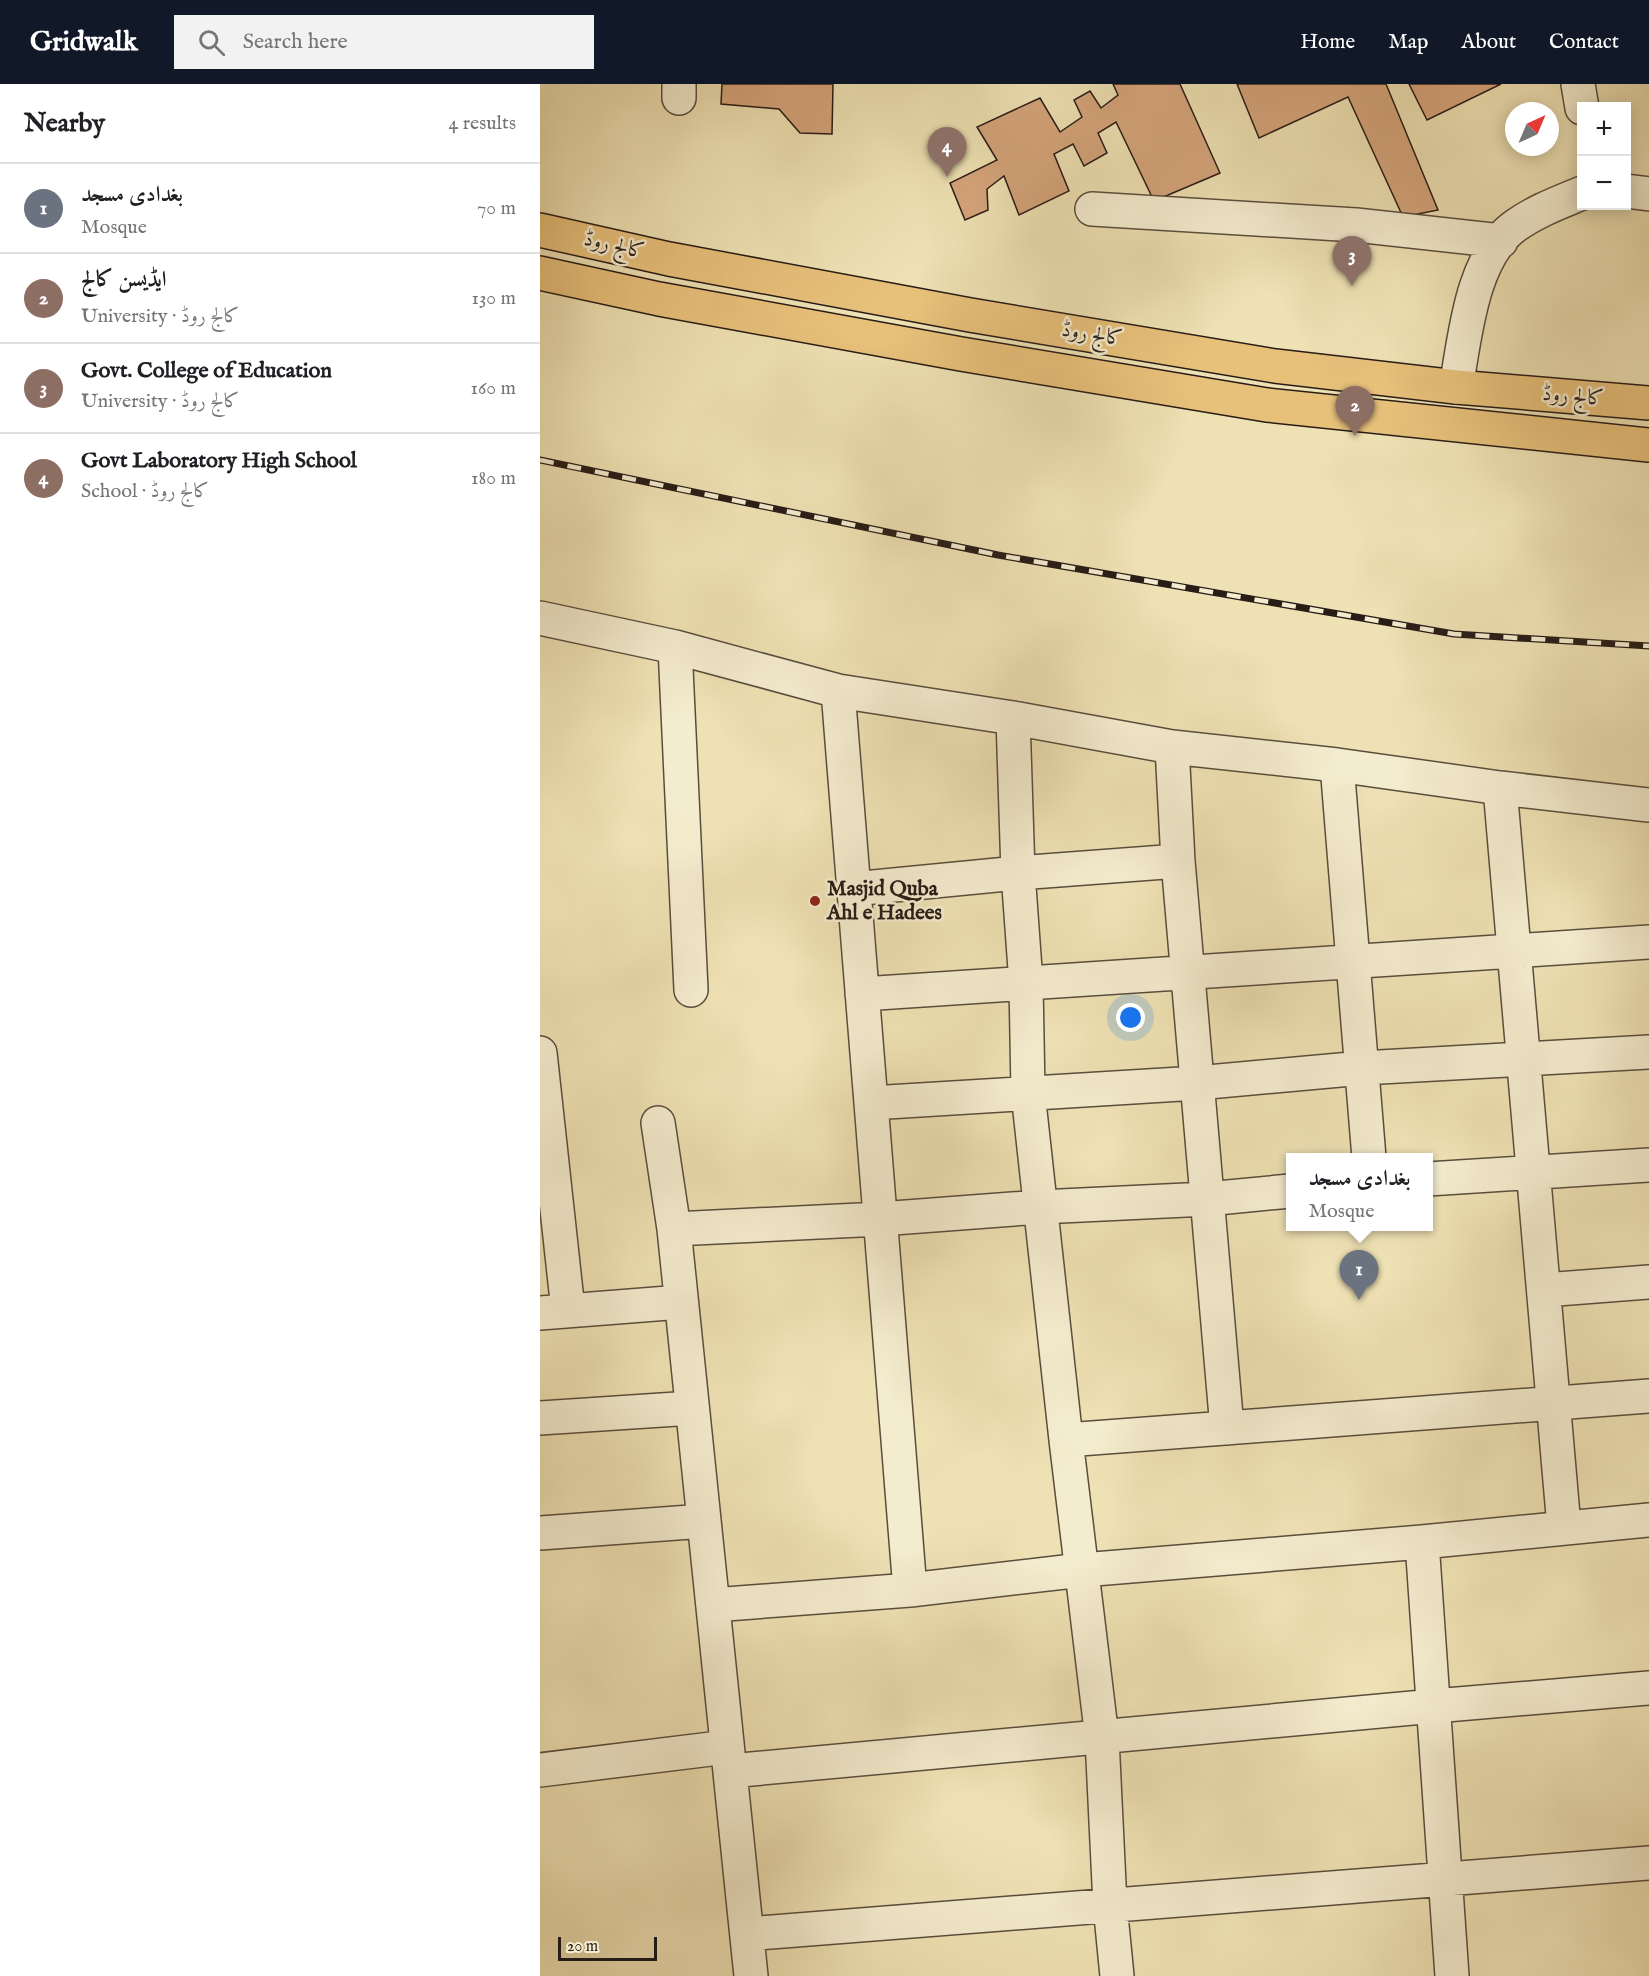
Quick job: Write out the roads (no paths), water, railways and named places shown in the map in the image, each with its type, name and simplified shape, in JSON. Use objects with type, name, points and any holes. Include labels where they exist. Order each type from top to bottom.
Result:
[{"type":"main road","name":"کالج روڈ","points":[[540,230],[669,259],[970,315],[1275,366],[1456,387],[1649,403]]},
{"type":"main road","name":"کالج روڈ","points":[[540,273],[659,299],[961,354],[1267,405],[1649,445]]},
{"type":"street","points":[[1578,84],[1580,102]]},
{"type":"street","points":[[1631,192],[1649,194]]},
{"type":"street","points":[[1456,387],[1475,291],[1492,251],[1514,227],[1546,207],[1577,195]]},
{"type":"street","points":[[1092,209],[1356,225],[1501,241]]},
{"type":"street","points":[[540,618],[675,647],[838,691],[1013,718],[1172,747],[1337,765],[1500,788],[1649,805]]},
{"type":"street","points":[[675,647],[691,990]]},
{"type":"street","points":[[838,691],[910,1590]]},
{"type":"street","points":[[1013,718],[1018,873],[1026,983],[1028,1093],[1101,1738],[1110,1905],[1117,1976]]},
{"type":"street","points":[[1172,747],[1178,861],[1227,1428]]},
{"type":"street","points":[[1337,765],[1369,1153]]},
{"type":"street","points":[[1500,788],[1564,1527]]},
{"type":"street","points":[[853,889],[1178,861]]},
{"type":"street","points":[[862,994],[1649,942]]},
{"type":"street","points":[[871,1102],[1197,1083],[1362,1068],[1649,1052]]},
{"type":"street","points":[[540,1053],[554,1311],[681,1302]]},
{"type":"street","points":[[658,1123],[674,1228],[751,1976]]},
{"type":"street","points":[[1433,1179],[1649,1165]]},
{"type":"street","points":[[674,1228],[880,1219],[1040,1207],[1207,1199],[1286,1191]]},
{"type":"street","points":[[1544,1290],[1649,1282]]},
{"type":"street","points":[[1066,1440],[1649,1396]]},
{"type":"street","points":[[540,1418],[692,1408]]},
{"type":"street","points":[[712,1605],[910,1590],[1082,1570],[1422,1542],[1649,1520]]},
{"type":"street","points":[[540,1533],[704,1521]]},
{"type":"street","points":[[1422,1542],[1452,1976]]},
{"type":"street","points":[[540,1770],[1101,1738],[1649,1688]]},
{"type":"street","points":[[747,1934],[1649,1863]]},
{"type":"railway","points":[[540,460],[998,555],[1454,634],[1649,646]]},
{"type":"place","name":"Govt Laboratory High School","points":[[947,177]]},
{"type":"place","name":"Govt. College of Education","points":[[1352,286]]},
{"type":"place","name":"ایڈیسن کالج","points":[[1355,436]]},
{"type":"place","name":"Masjid Quba Ahl e Hadees","points":[[815,901]]},
{"type":"place","name":"بغدادی مسجد","points":[[1359,1300]]}]
